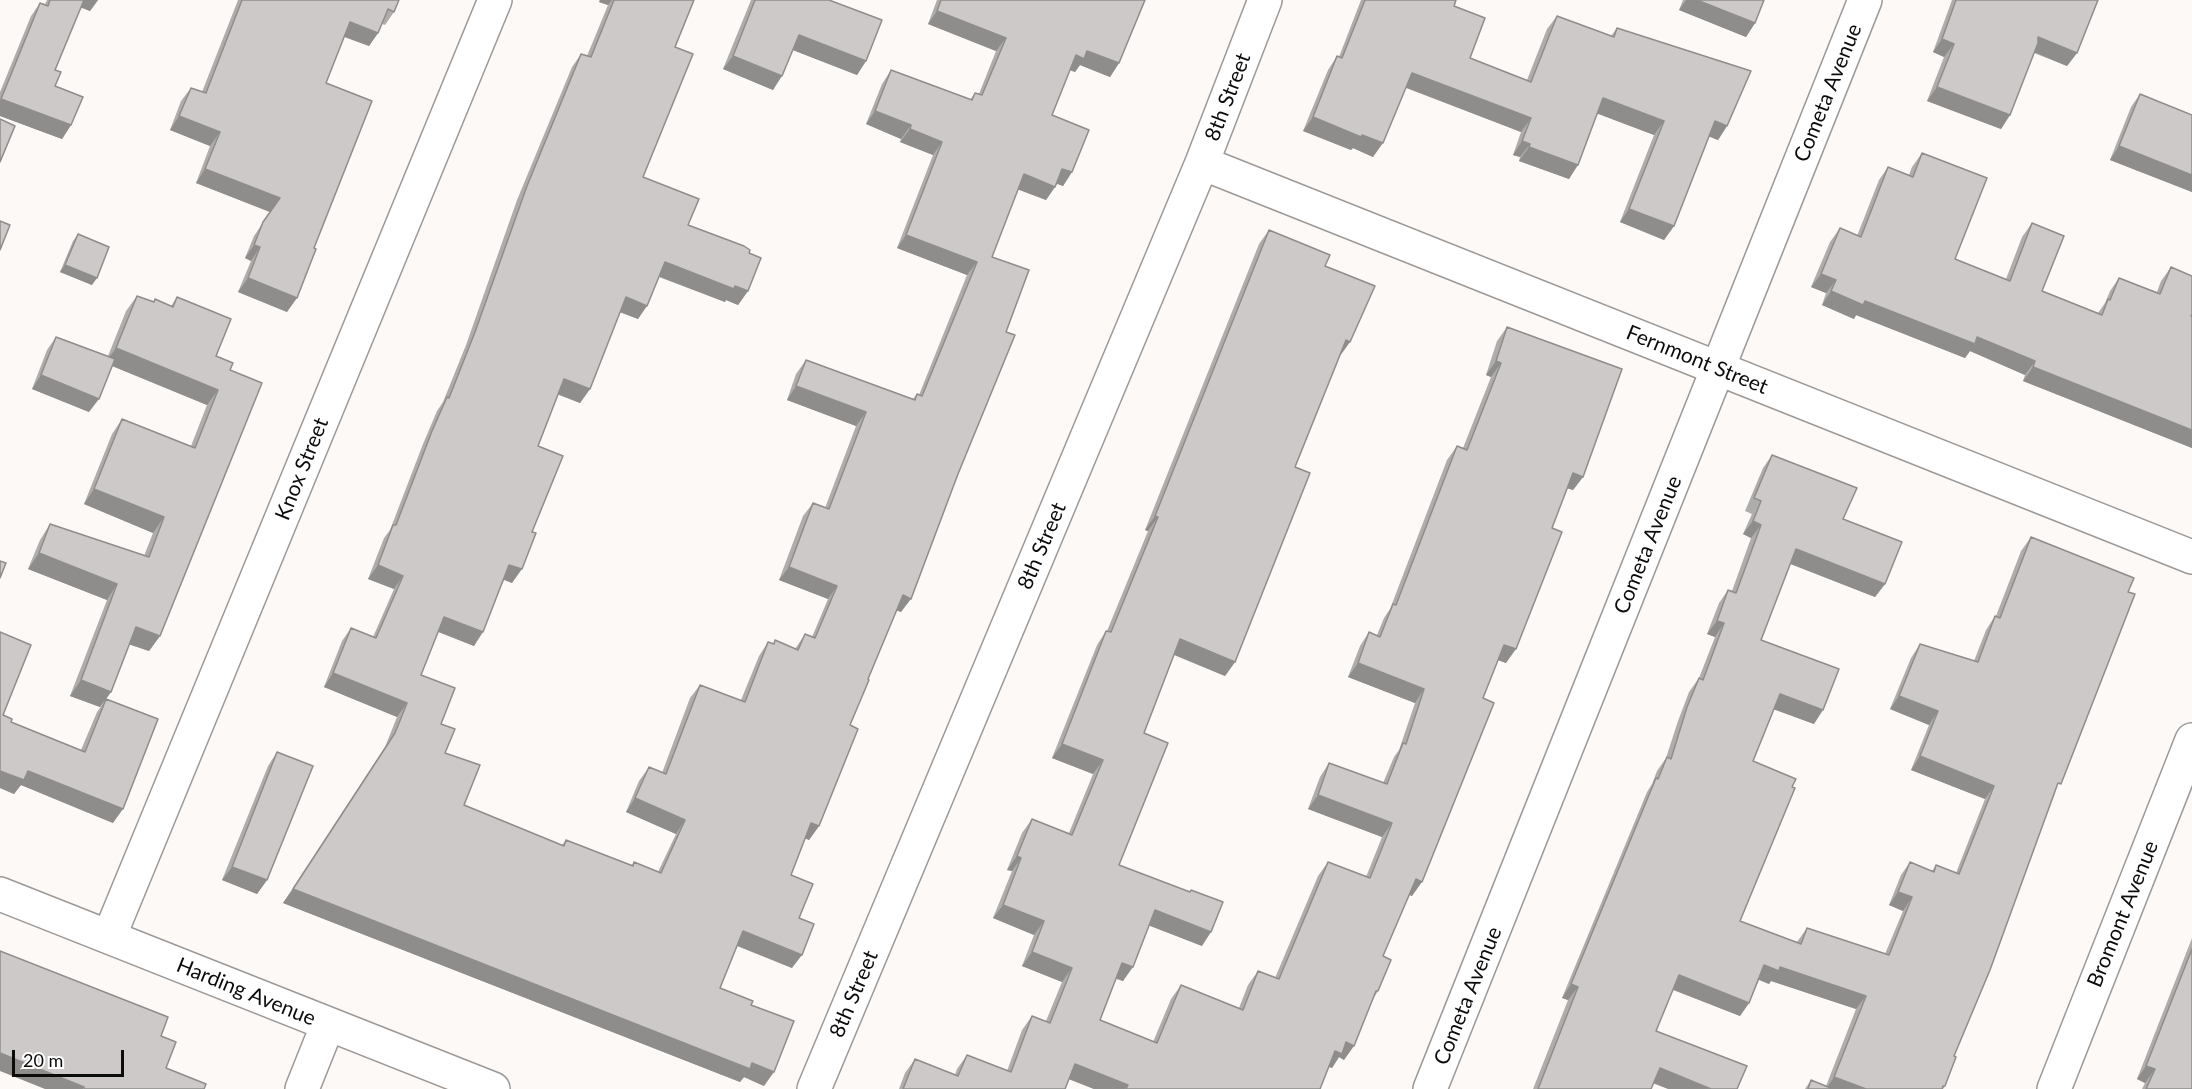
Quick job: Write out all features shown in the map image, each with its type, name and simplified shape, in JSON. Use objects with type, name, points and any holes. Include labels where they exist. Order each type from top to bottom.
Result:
[{"type":"street","name":"Knox Street","points":[[109,937],[495,0]]},
{"type":"street","name":"8th Street","points":[[814,1089],[1202,164],[1265,0]]},
{"type":"street","name":"Cometa Avenue","points":[[1430,1089],[1865,0]]},
{"type":"street","name":"Fernmont Street","points":[[1202,164],[2192,557]]},
{"type":"street","name":"Bromont Avenue","points":[[2054,1089],[2192,740]]},
{"type":"street","name":"Harding Avenue","points":[[0,894],[493,1089]]},
{"type":"street","points":[[302,1089],[328,1024]]},
{"type":"building","points":[[50,0],[84,0],[55,70],[61,72],[55,86],[83,97],[71,125],[1,99],[40,3],[48,6]]},
{"type":"building","points":[[242,0],[399,0],[394,12],[388,9],[378,33],[350,22],[326,83],[372,101],[314,248],[316,249],[297,298],[248,278],[260,247],[254,245],[263,222],[280,198],[205,169],[220,132],[179,116],[191,88],[206,93]]},
{"type":"building","points":[[614,0],[694,0],[675,47],[693,54],[643,177],[699,199],[688,225],[744,246],[750,250],[749,253],[761,258],[748,291],[735,286],[734,289],[665,262],[647,306],[626,297],[590,389],[564,379],[538,446],[563,456],[532,532],[536,533],[522,569],[509,565],[483,632],[444,617],[421,675],[455,688],[441,724],[455,729],[445,753],[480,765],[464,805],[564,846],[566,840],[633,866],[634,862],[661,873],[685,820],[635,798],[649,767],[666,774],[700,685],[745,702],[768,642],[774,644],[775,640],[798,650],[805,634],[815,638],[837,586],[789,567],[813,503],[829,509],[866,412],[796,386],[806,360],[915,400],[917,394],[922,396],[977,262],[906,235],[942,142],[910,129],[911,125],[875,111],[891,70],[972,100],[975,93],[982,95],[1006,38],[937,11],[941,0],[1145,0],[1119,63],[1087,51],[1084,59],[1076,55],[1052,115],[1089,130],[1072,172],[1062,169],[1055,187],[1024,174],[992,257],[1029,270],[1006,332],[1015,335],[958,474],[911,599],[903,595],[868,679],[850,725],[858,729],[819,826],[811,823],[791,875],[813,884],[799,918],[814,924],[802,955],[743,931],[720,988],[753,1001],[751,1005],[794,1021],[774,1072],[752,1063],[750,1069],[293,889],[395,733],[407,703],[333,673],[351,628],[376,638],[403,576],[378,565],[432,431],[447,397],[449,398],[527,186],[581,54],[591,57]]},
{"type":"building","points":[[755,0],[829,0],[882,20],[866,61],[799,35],[782,76],[733,56]]},
{"type":"building","points":[[1365,0],[1456,0],[1454,6],[1485,18],[1470,58],[1531,82],[1557,16],[1614,37],[1617,28],[1751,71],[1727,126],[1715,121],[1674,226],[1629,209],[1664,121],[1603,98],[1578,165],[1529,147],[1530,144],[1522,141],[1531,118],[1412,73],[1383,143],[1362,135],[1361,137],[1313,117],[1337,56],[1342,58]]},
{"type":"building","points":[[1697,0],[1764,0],[1755,23]]},
{"type":"building","points":[[1956,0],[2098,0],[2077,53],[2038,37],[2038,43],[2010,115],[1937,87],[1954,44],[1942,39]]},
{"type":"building","points":[[2140,94],[2192,115],[2192,175],[2119,146]]},
{"type":"building","points":[[0,119],[15,126],[0,162]]},
{"type":"building","points":[[1922,153],[1987,178],[1955,259],[2010,281],[2032,223],[2064,236],[2042,291],[2102,315],[2119,278],[2160,294],[2171,267],[2192,276],[2192,430],[2033,367],[2035,361],[1977,337],[1975,344],[1865,301],[1863,305],[1831,291],[1836,280],[1821,274],[1840,228],[1861,237],[1888,167],[1913,177]]},
{"type":"building","points":[[0,221],[10,225],[0,250]]},
{"type":"building","points":[[1269,230],[1330,255],[1325,266],[1375,286],[1350,342],[1346,340],[1295,467],[1310,473],[1235,662],[1180,639],[1144,733],[1168,743],[1119,865],[1223,902],[1211,932],[1155,910],[1133,967],[1122,963],[1100,1020],[1157,1043],[1181,985],[1243,1010],[1258,971],[1279,979],[1328,862],[1370,878],[1392,823],[1318,795],[1329,763],[1387,784],[1403,743],[1406,744],[1424,689],[1358,663],[1369,632],[1380,637],[1393,604],[1396,605],[1457,446],[1467,450],[1501,363],[1496,361],[1507,327],[1622,369],[1583,477],[1573,473],[1552,528],[1562,532],[1516,649],[1504,645],[1483,698],[1494,703],[1422,882],[1416,879],[1383,956],[1391,960],[1378,991],[1376,991],[1354,1046],[1346,1042],[1342,1054],[1335,1051],[1320,1089],[1126,1089],[1128,1085],[1075,1064],[1065,1089],[903,1089],[915,1059],[958,1076],[967,1055],[1011,1072],[1032,1016],[1050,1023],[1072,968],[1032,952],[1044,921],[1003,905],[1021,858],[1017,856],[1032,819],[1072,835],[1103,760],[1062,744],[1106,631],[1111,632],[1158,517],[1155,516]]},
{"type":"building","points":[[78,234],[109,247],[97,278],[65,265]]},
{"type":"building","points":[[137,296],[154,302],[155,299],[173,307],[177,297],[231,319],[216,356],[233,363],[230,370],[262,383],[160,636],[136,627],[111,692],[81,680],[117,584],[39,553],[50,524],[149,557],[164,517],[94,489],[122,419],[195,448],[218,390],[116,348]]},
{"type":"building","points":[[56,337],[115,359],[99,399],[41,375]]},
{"type":"building","points":[[1772,455],[1857,488],[1843,519],[1902,542],[1885,584],[1796,549],[1761,640],[1839,669],[1823,710],[1780,694],[1753,761],[1796,779],[1792,787],[1795,788],[1740,921],[1801,944],[1807,928],[1889,955],[1912,897],[1898,892],[1910,862],[1934,872],[1936,865],[1959,874],[1994,786],[1920,756],[1938,711],[1899,696],[1920,644],[1978,662],[1995,616],[2000,618],[2031,537],[2134,578],[2128,592],[2135,594],[2061,784],[2058,783],[1990,970],[1942,1089],[1866,1089],[1834,1077],[1866,996],[1780,967],[1779,971],[1764,965],[1749,1003],[1679,975],[1656,1031],[1747,1066],[1737,1089],[1711,1089],[1660,1068],[1651,1089],[1538,1089],[1578,987],[1571,984],[1656,778],[1658,779],[1667,757],[1671,759],[1687,707],[1699,678],[1703,680],[1724,623],[1717,621],[1728,590],[1736,593],[1761,525],[1753,521],[1761,501],[1754,498]]},
{"type":"building","points":[[0,561],[6,563],[0,578]]},
{"type":"building","points":[[0,632],[31,645],[3,715],[12,719],[11,722],[85,752],[106,699],[158,719],[123,809],[28,771],[24,780],[0,771]]},
{"type":"building","points":[[277,752],[313,766],[267,880],[232,867]]},
{"type":"building","points":[[2192,949],[2192,1089],[2146,1089],[2155,1069],[2146,1066]]},
{"type":"building","points":[[0,951],[168,1017],[161,1036],[176,1042],[166,1068],[206,1084],[204,1089],[84,1089],[84,1087],[0,1053]]},
{"type":"building","points":[[1811,1080],[1833,1089],[1808,1089]]}]
